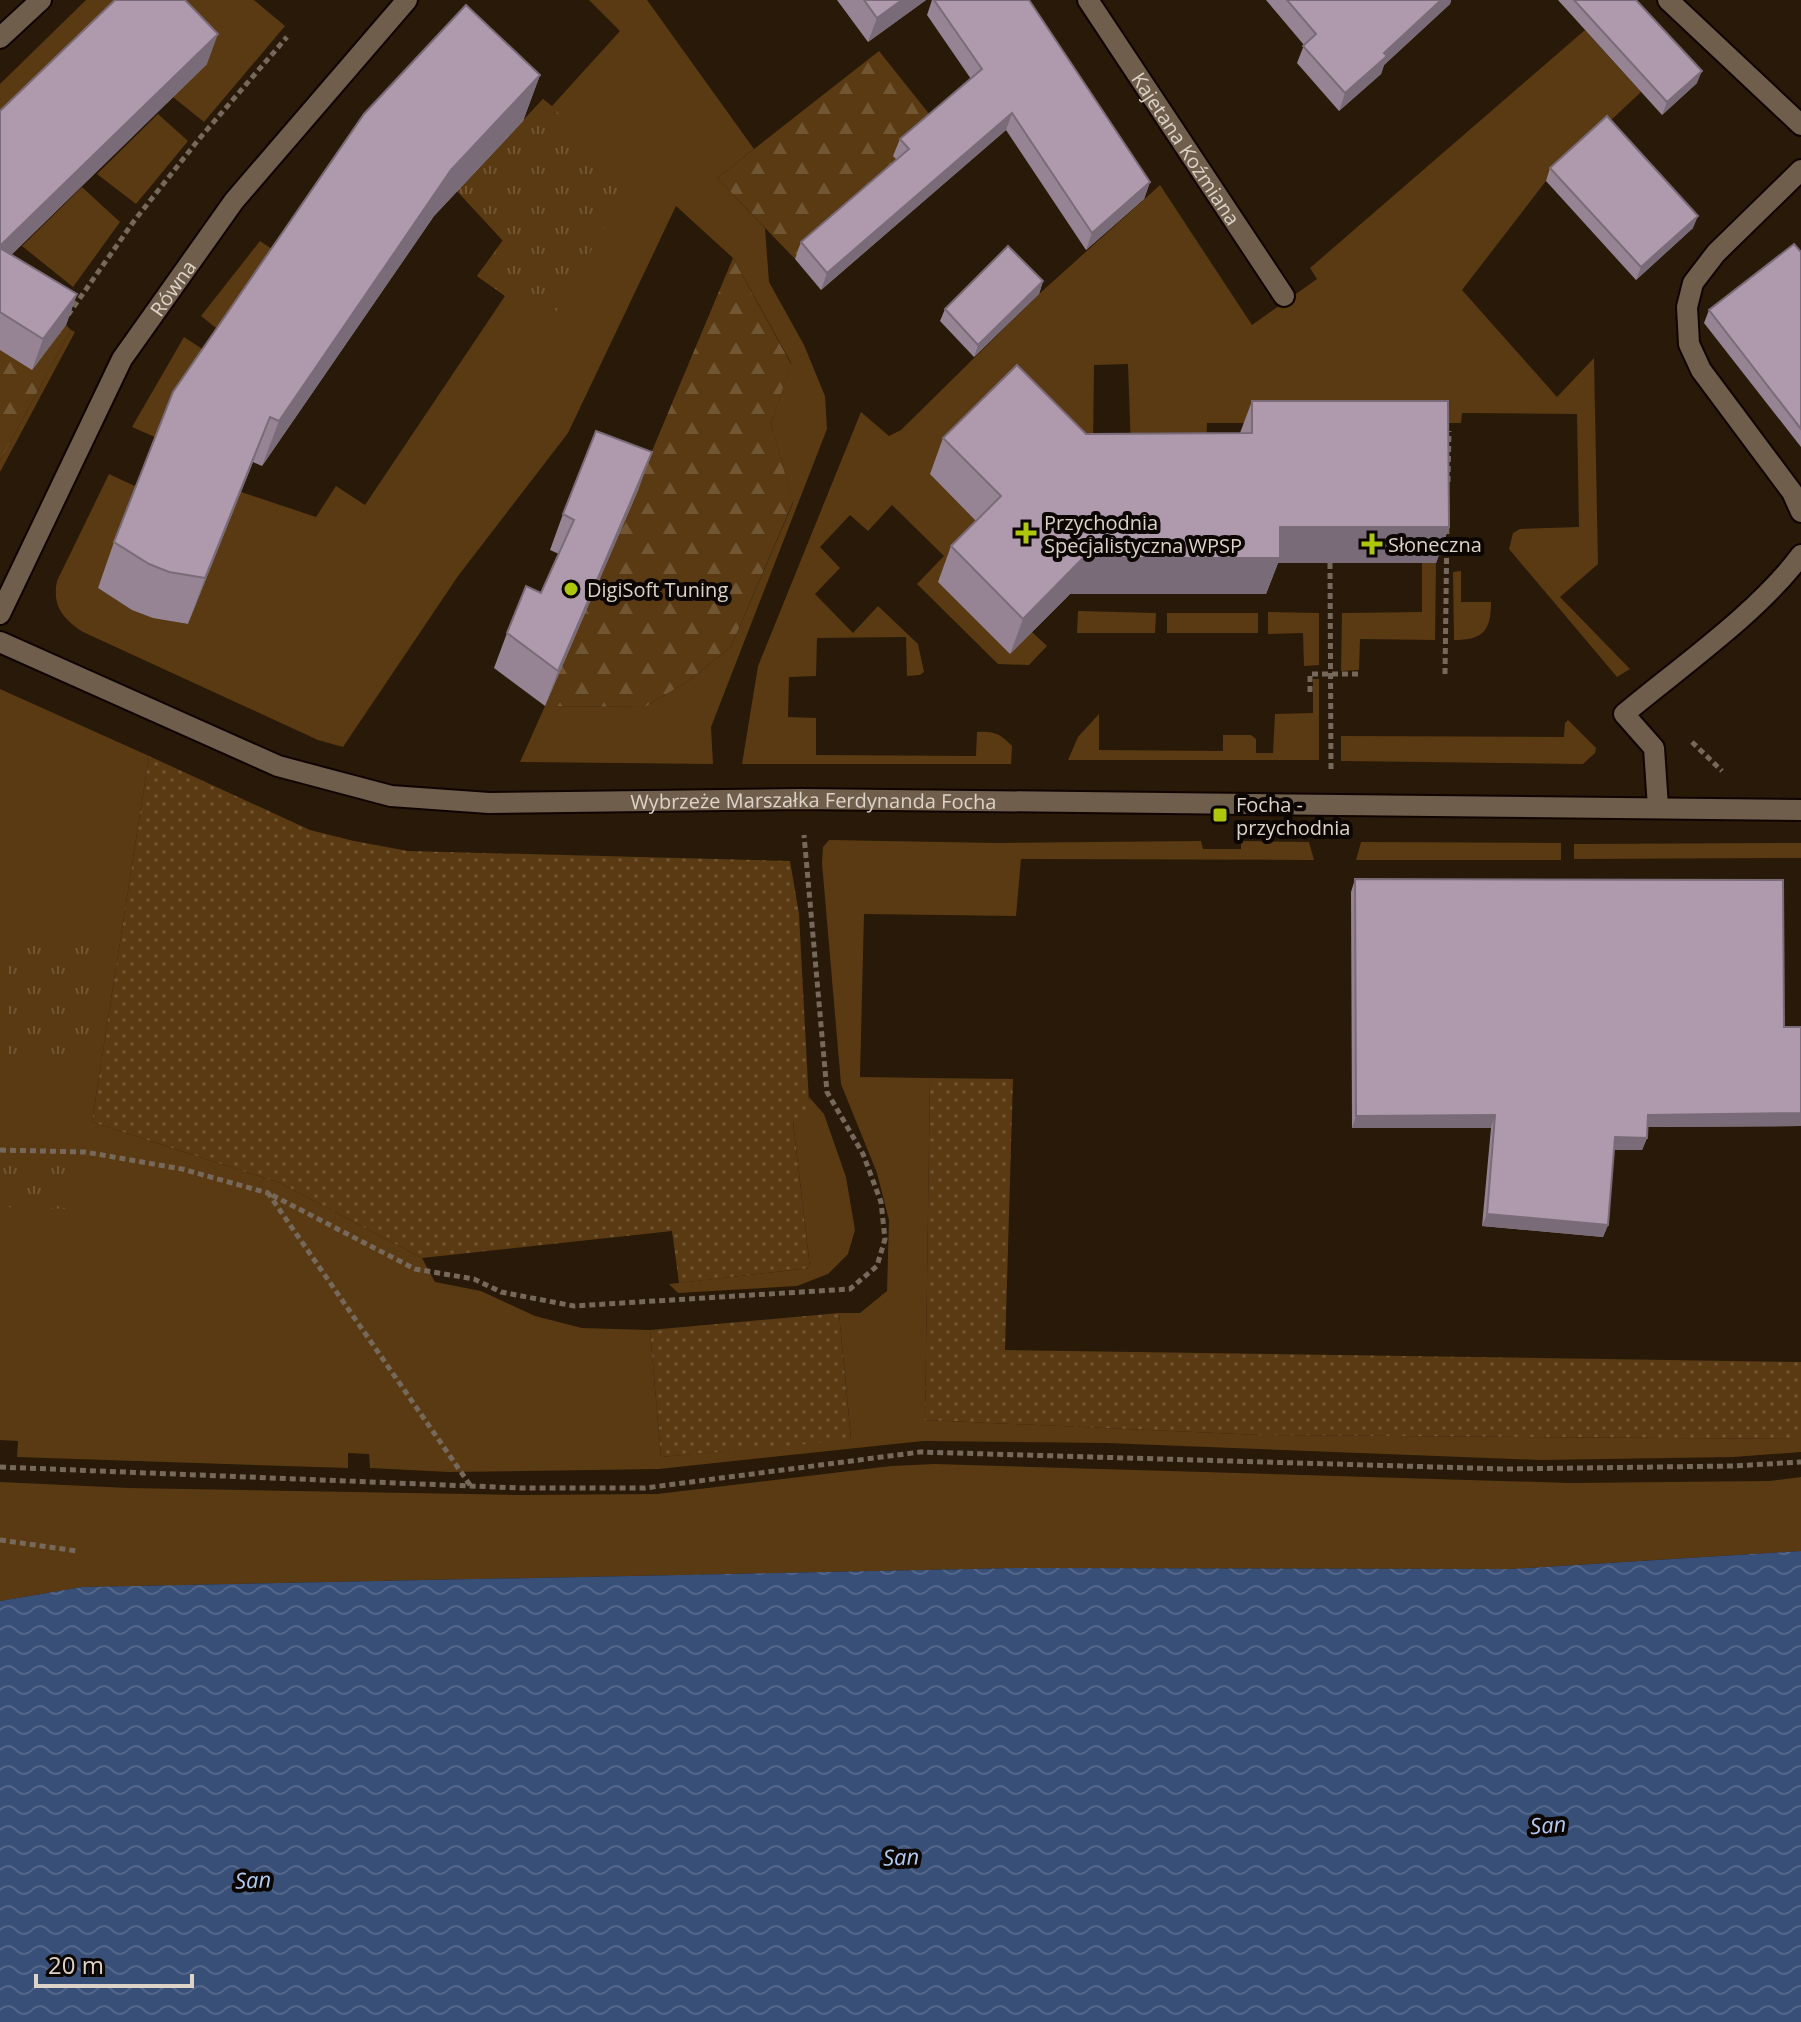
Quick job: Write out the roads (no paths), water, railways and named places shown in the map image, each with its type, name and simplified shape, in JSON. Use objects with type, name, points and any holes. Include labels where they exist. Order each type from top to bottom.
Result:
[{"type":"street","points":[[0,38],[41,0]]},
{"type":"street","name":"Równa","points":[[0,614],[122,359],[234,201],[407,0]]},
{"type":"street","name":"Kajetana Koźmiana","points":[[1088,0],[1284,296]]},
{"type":"street","points":[[1668,0],[1801,125]]},
{"type":"street","points":[[1801,170],[1716,253],[1693,283],[1687,307],[1689,344],[1701,370],[1792,492],[1801,512]]},
{"type":"street","points":[[1658,807],[1654,748],[1624,714],[1746,613],[1787,574],[1801,555]]},
{"type":"street","name":"Wybrzeże Marszałka Ferdynanda Focha","points":[[0,642],[278,766],[391,796],[489,803],[801,799],[1801,810]]},
{"type":"water","name":"San","points":[[1801,1551],[1801,2022],[0,2022],[0,1601],[82,1587],[1022,1568],[1510,1569]]},
{"type":"place","name":"Przychodnia Specjalistyczna WPSP","points":[[1026,533]]},
{"type":"place","name":"Słoneczna","points":[[1372,544]]},
{"type":"place","name":"DigiSoft Tuning","points":[[571,589]]},
{"type":"place","name":"Focha - przychodnia","points":[[1220,815]]}]
